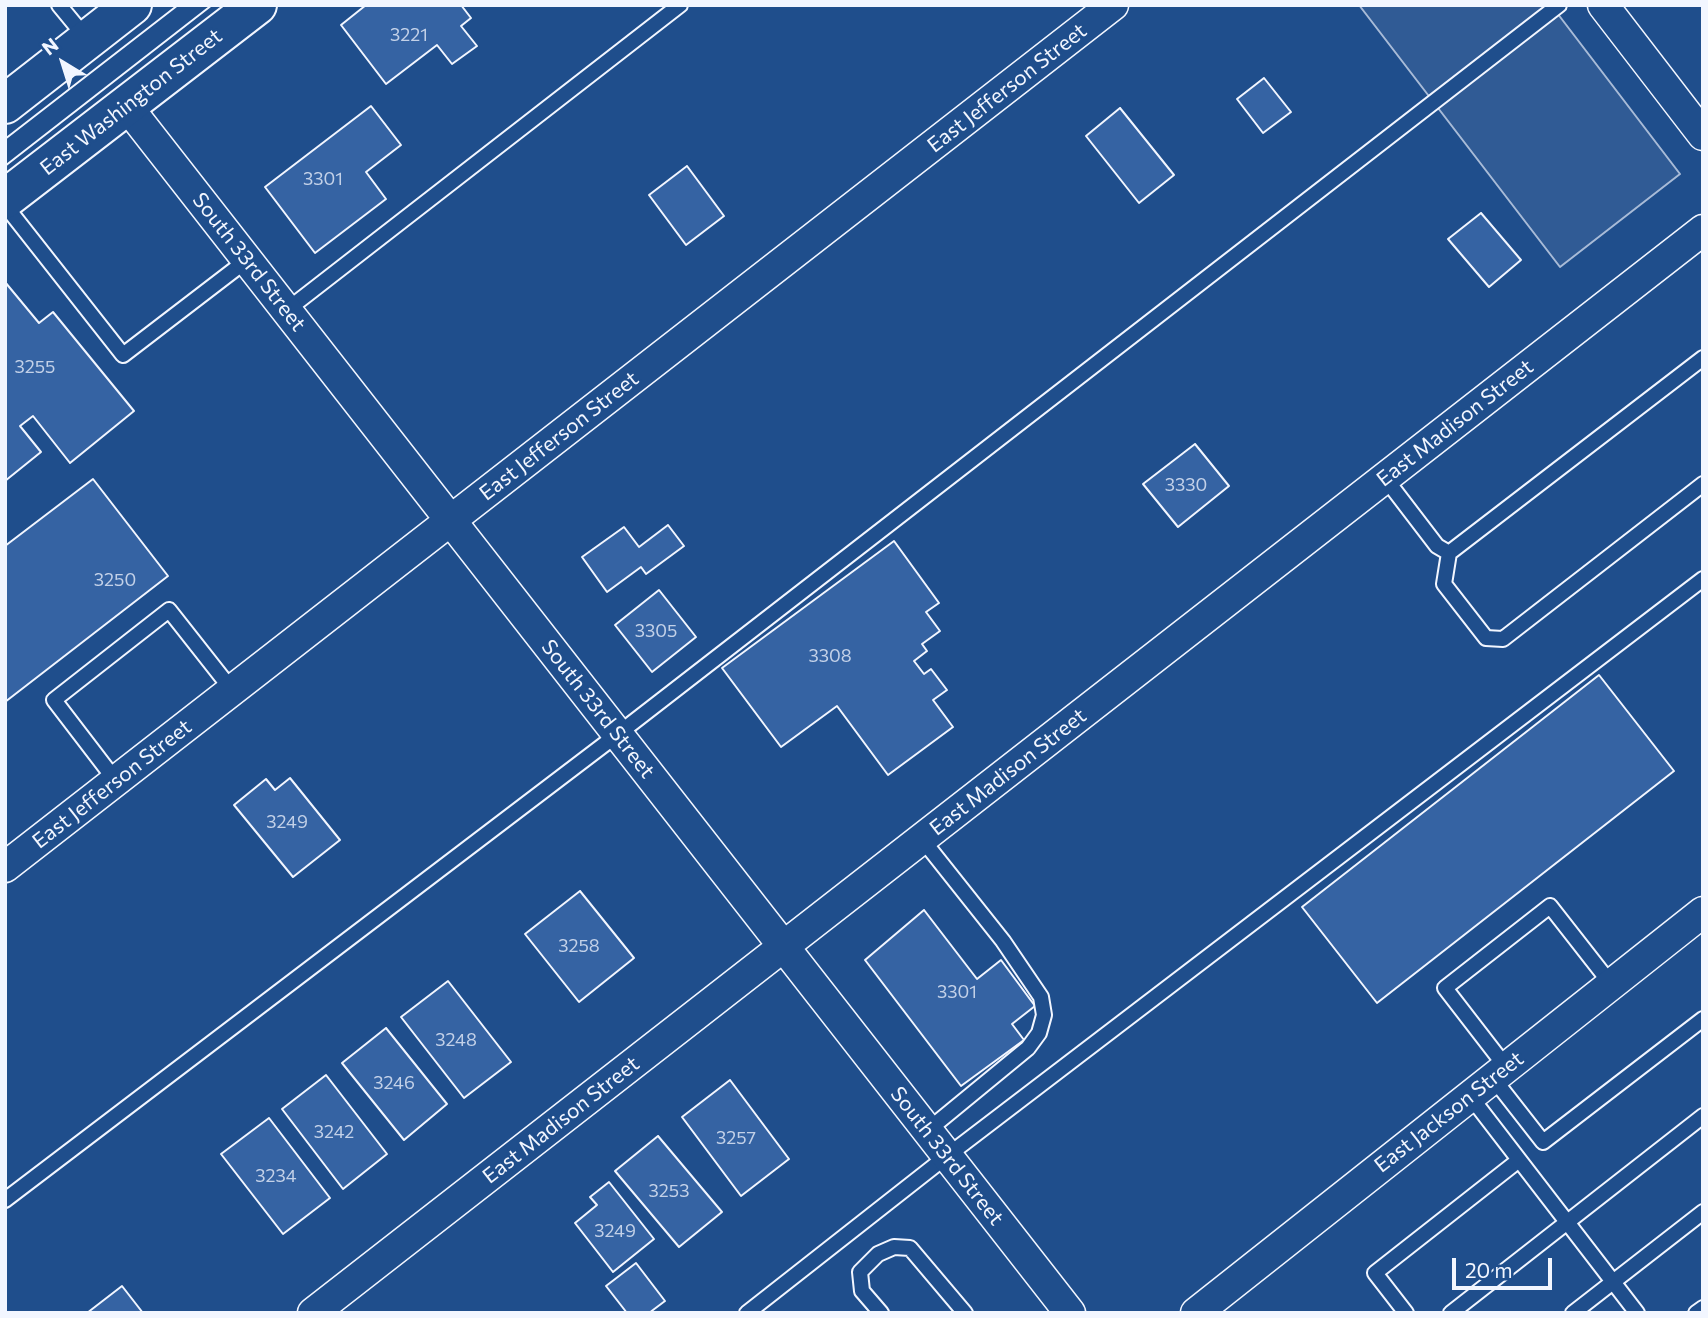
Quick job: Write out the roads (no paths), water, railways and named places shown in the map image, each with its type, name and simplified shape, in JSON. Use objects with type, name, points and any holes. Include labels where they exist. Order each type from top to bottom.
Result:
[{"type":"main road","points":[[5,104],[132,5]]},
{"type":"main road","name":"East Washington Street","points":[[5,199],[257,5]]},
{"type":"street","name":"East Jefferson Street","points":[[5,867],[1113,5]]},
{"type":"street","points":[[1603,5],[1703,135]]},
{"type":"street","name":"South 33rd Street","points":[[126,105],[1070,1313]]},
{"type":"street","name":"East Madison Street","points":[[313,1313],[1703,230]]},
{"type":"street","name":"East Jackson Street","points":[[1196,1313],[1703,912]]},
{"type":"lane","points":[[59,5],[88,40]]},
{"type":"lane","points":[[287,310],[680,5]]},
{"type":"lane","points":[[5,1200],[618,734],[1559,5]]},
{"type":"lane","points":[[5,205],[123,355],[247,260]]},
{"type":"lane","points":[[1703,358],[1449,553],[1444,584],[1486,638],[1503,639],[1703,484]]},
{"type":"lane","points":[[1385,478],[1437,546],[1449,553]]},
{"type":"lane","points":[[747,1313],[947,1156],[1703,579]]},
{"type":"lane","points":[[116,781],[54,700],[169,610],[232,690]]},
{"type":"lane","points":[[922,839],[1003,941],[1041,998],[1044,1015],[1039,1033],[1028,1048],[927,1131]]},
{"type":"lane","points":[[1611,985],[1550,906],[1445,988],[1543,1142],[1703,1019]]},
{"type":"lane","points":[[1470,1096],[1637,1313]]},
{"type":"lane","points":[[1451,1313],[1703,1116]]},
{"type":"lane","points":[[1406,1313],[1375,1273],[1520,1160]]},
{"type":"lane","points":[[1573,1313],[1703,1212]]},
{"type":"lane","points":[[881,1313],[862,1291],[860,1272],[878,1254],[894,1247],[910,1248],[965,1313]]},
{"type":"lane","points":[[1696,1313],[1703,1308]]},
{"type":"tram line","points":[[5,139],[178,5]]},
{"type":"tram line","points":[[5,166],[212,5]]}]
